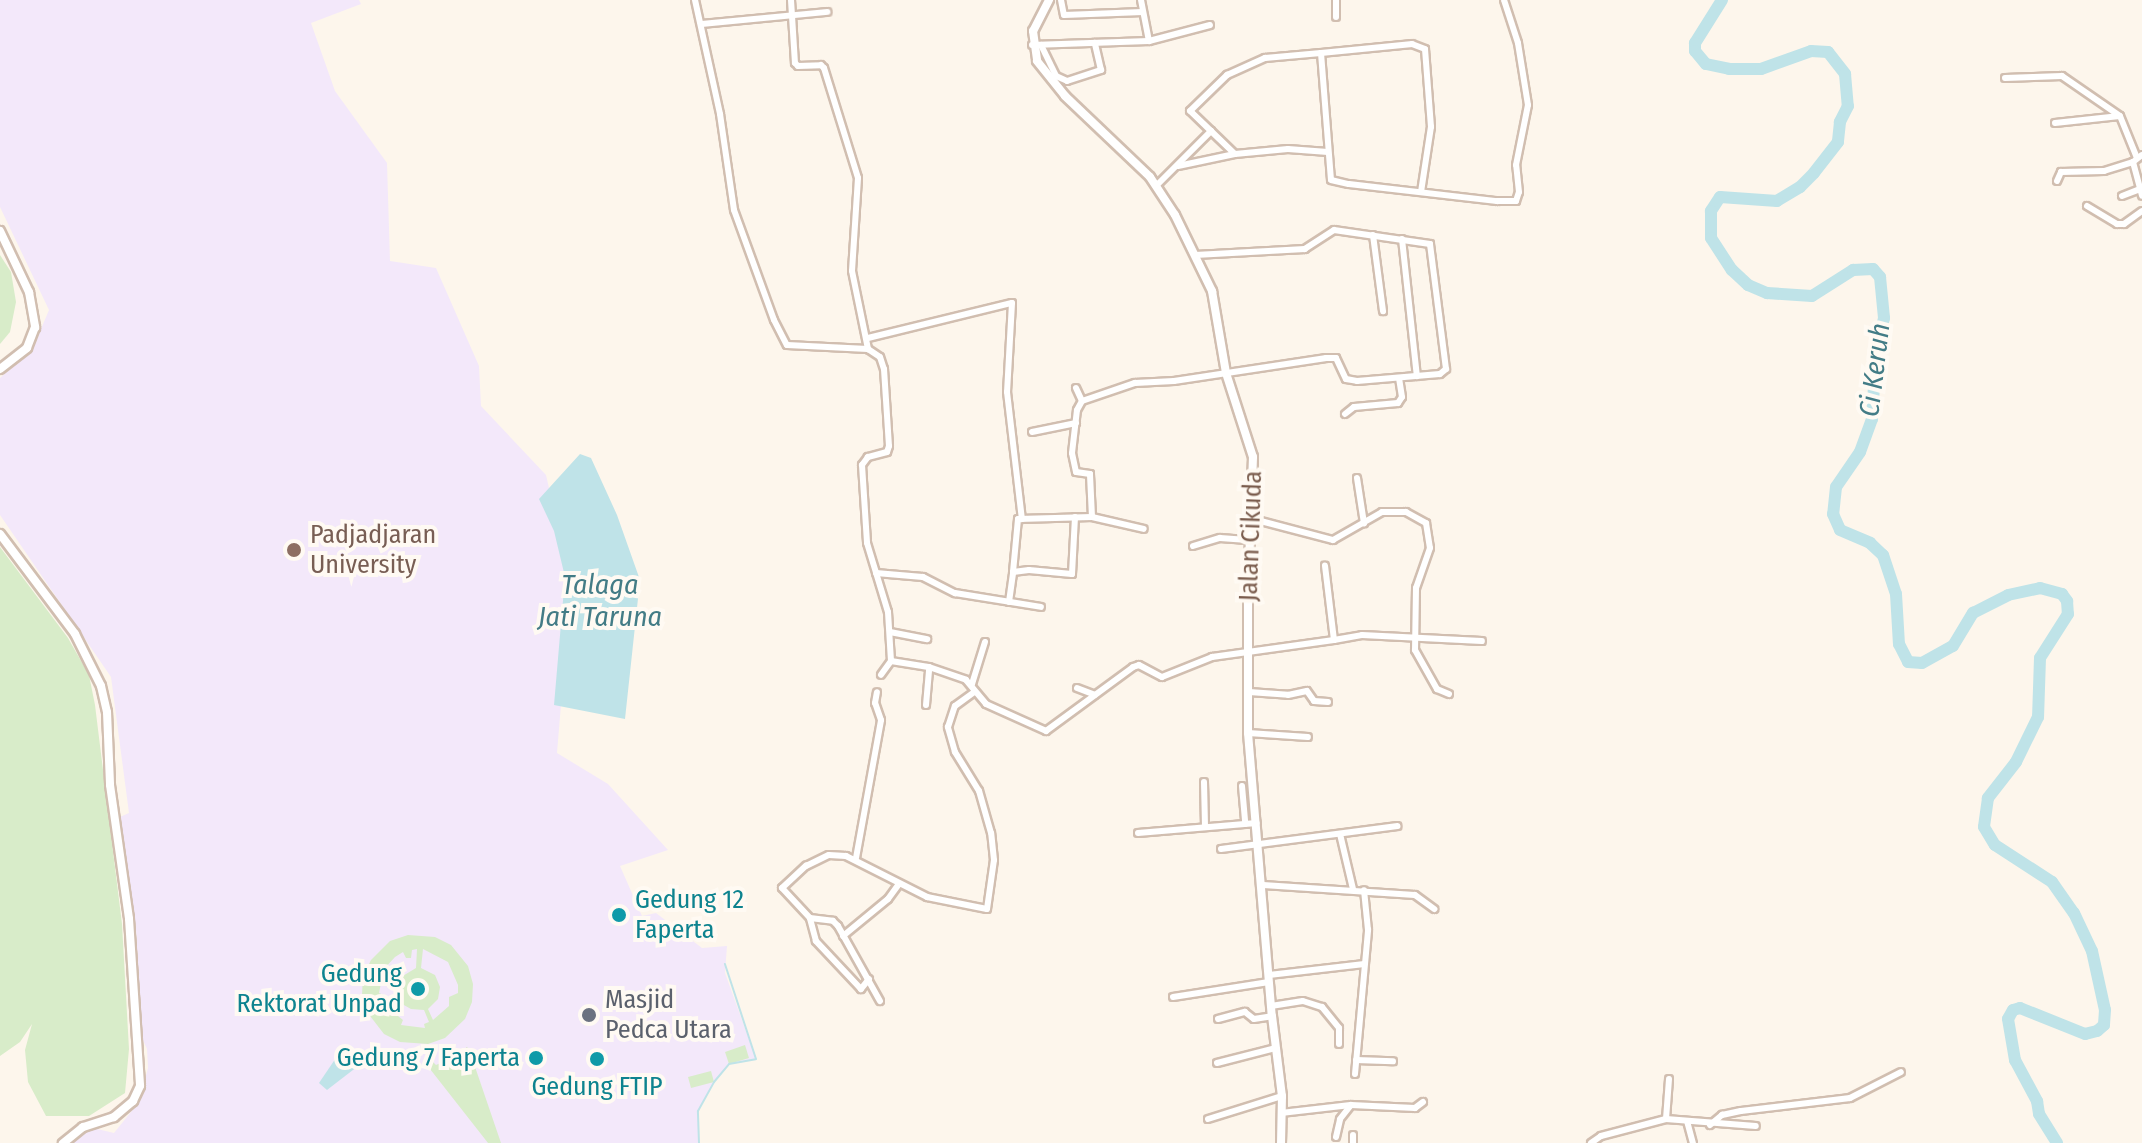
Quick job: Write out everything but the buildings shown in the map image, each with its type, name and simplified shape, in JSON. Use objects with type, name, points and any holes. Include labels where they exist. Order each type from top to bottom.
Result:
[{"type":"street","points":[[695,0],[702,24],[734,210],[774,320],[787,345],[868,349],[880,357],[884,369],[889,436],[887,452],[868,457],[862,465],[866,537],[876,573],[886,594],[890,632],[891,661],[881,675]]},
{"type":"street","points":[[791,0],[795,63],[798,66],[821,65],[824,68],[858,178],[852,271],[868,349]]},
{"type":"street","points":[[1049,0],[1034,25],[1036,45],[1056,76],[1067,81],[1101,70],[1095,43]]},
{"type":"street","points":[[1061,0],[1064,15],[1143,12]]},
{"type":"street","points":[[1141,0],[1149,41]]},
{"type":"street","points":[[1336,0],[1336,17]]},
{"type":"street","points":[[1321,53],[1328,152],[1334,182],[1511,202],[1519,198],[1516,165],[1527,123],[1526,81],[1504,0]]},
{"type":"street","points":[[702,24],[827,12]]},
{"type":"street","points":[[1036,45],[1149,41],[1210,25]]},
{"type":"street","points":[[1235,154],[1190,111],[1227,75],[1265,58],[1412,44],[1425,49],[1431,127],[1421,192]]},
{"type":"street","name":"Jalan Cikuda","points":[[1036,45],[1039,65],[1065,96],[1146,172],[1195,255],[1212,291],[1226,373],[1253,457],[1248,733],[1263,885],[1271,1011],[1282,1096],[1281,1143]]},
{"type":"street","points":[[2005,78],[2062,76],[2120,116],[2137,158],[2140,193],[2122,196]]},
{"type":"street","points":[[2055,123],[2120,116]]},
{"type":"street","points":[[1156,186],[1211,131]]},
{"type":"street","points":[[1178,166],[1235,154],[1288,149],[1328,152]]},
{"type":"street","points":[[2057,181],[2061,172],[2104,171],[2137,158]]},
{"type":"street","points":[[2087,206],[2117,224],[2124,224],[2142,211]]},
{"type":"street","points":[[1082,401],[1130,384],[1334,357],[1350,380],[1440,374],[1447,366],[1432,248],[1426,242],[1334,230],[1305,249],[1195,255]]},
{"type":"street","points":[[0,231],[29,292],[35,327],[27,348],[0,369]]},
{"type":"street","points":[[1373,235],[1383,311]]},
{"type":"street","points":[[1402,239],[1417,376]]},
{"type":"street","points":[[868,338],[1012,303],[1007,392],[1022,519]]},
{"type":"street","points":[[1345,414],[1354,407],[1398,403],[1402,397],[1399,378]]},
{"type":"street","points":[[1076,388],[1082,401],[1072,445],[1073,462],[1076,472],[1090,474],[1092,517]]},
{"type":"street","points":[[1032,432],[1076,423]]},
{"type":"street","points":[[1357,478],[1364,523]]},
{"type":"street","points":[[1253,519],[1333,540],[1382,512],[1406,512],[1426,523],[1430,531],[1428,558],[1416,588],[1418,659],[1437,689],[1449,694]]},
{"type":"street","points":[[1013,572],[1029,570],[1072,574],[1075,517]]},
{"type":"street","points":[[1009,602],[1015,523],[1022,519],[1092,517],[1144,529]]},
{"type":"street","points":[[0,534],[75,634],[101,686],[110,785],[129,919],[140,1086],[133,1101],[114,1117],[83,1127],[63,1143]]},
{"type":"street","points":[[1193,546],[1220,538],[1251,540]]},
{"type":"street","points":[[1325,566],[1334,640]]},
{"type":"street","points":[[876,573],[923,577],[955,593],[1041,607]]},
{"type":"street","points":[[890,632],[927,639]]},
{"type":"street","points":[[891,661],[929,667],[973,688],[996,710],[1046,731],[1139,665],[1162,677],[1212,657],[1334,640],[1348,635],[1482,641]]},
{"type":"street","points":[[869,979],[861,989],[816,941],[810,918],[782,888],[806,866],[829,855],[856,858],[927,897],[984,910],[988,907],[994,860],[991,833],[979,791],[955,752],[948,727],[955,706],[973,688],[985,642]]},
{"type":"street","points":[[926,705],[929,667]]},
{"type":"street","points":[[1077,688],[1095,695]]},
{"type":"street","points":[[1249,692],[1288,695],[1307,691],[1314,701],[1328,702]]},
{"type":"street","points":[[856,858],[881,720],[875,703],[877,692]]},
{"type":"street","points":[[1248,733],[1308,737]]},
{"type":"street","points":[[1204,782],[1205,827]]},
{"type":"street","points":[[1242,786],[1245,824]]},
{"type":"street","points":[[1138,833],[1257,823]]},
{"type":"street","points":[[1221,849],[1398,826]]},
{"type":"street","points":[[1340,834],[1353,889]]},
{"type":"street","points":[[843,936],[888,899],[899,884]]},
{"type":"street","points":[[1263,885],[1415,895],[1434,909]]},
{"type":"street","points":[[1355,1074],[1368,930],[1364,890]]},
{"type":"street","points":[[810,918],[833,921],[880,1001]]},
{"type":"street","points":[[1173,997],[1364,964]]},
{"type":"street","points":[[1218,1019],[1245,1012],[1254,1019],[1303,1001],[1322,1007],[1339,1028],[1339,1044]]},
{"type":"street","points":[[1217,1063],[1276,1048]]},
{"type":"street","points":[[1356,1060],[1393,1061]]},
{"type":"street","points":[[1710,1125],[1722,1115],[1741,1111],[1850,1098],[1901,1072]]},
{"type":"street","points":[[1666,1119],[1669,1079]]},
{"type":"street","points":[[1208,1119],[1282,1096]]},
{"type":"street","points":[[1281,1113],[1351,1105],[1415,1108],[1423,1102]]},
{"type":"street","points":[[1336,1137],[1340,1119],[1351,1105]]},
{"type":"street","points":[[1591,1143],[1601,1136],[1666,1119],[1710,1125],[1756,1126]]},
{"type":"street","points":[[1687,1121],[1693,1143]]},
{"type":"shaded area","name":"Padjadjaran University","points":[[0,0],[359,0],[361,4],[311,23],[335,91],[387,163],[390,261],[436,268],[479,366],[481,406],[546,475],[571,584],[557,753],[608,784],[668,850],[620,866],[642,916],[656,913],[702,948],[727,946],[725,973],[756,1059],[729,1064],[714,1082],[698,1111],[699,1143],[73,1143],[83,1131],[93,1128],[114,1133],[139,1102],[148,1068],[147,1049],[142,1038],[136,930],[120,817],[129,813],[111,677],[0,515],[0,378],[33,348],[49,310],[0,207]]},
{"type":"green space","points":[[0,255],[11,272],[16,302],[10,332],[0,344]]},
{"type":"green space","points":[[0,547],[68,638],[89,675],[95,705],[122,924],[129,1049],[125,1093],[89,1116],[46,1116],[28,1082],[25,1050],[32,1024],[20,1042],[0,1056]]},
{"type":"green space","name":"Gedung Rektorat Unpad","points":[[408,935],[435,937],[451,945],[468,966],[473,984],[472,1002],[465,1019],[445,1038],[428,1044],[400,1042],[384,1034],[367,1012],[362,995],[363,976],[371,960],[390,941]],"holes":[[[417,949],[416,968],[401,977],[397,989],[400,1001],[390,1009],[388,997],[379,993],[384,969],[403,952],[406,958],[411,958],[412,950]],[[423,949],[448,962],[458,985],[458,993],[449,997],[449,1006],[433,1020],[428,1009],[438,999],[440,987],[435,975],[421,968]],[[402,1004],[411,1009],[424,1010],[429,1022],[424,1024],[425,1028],[401,1025],[403,1020],[393,1012]]]},
{"type":"green space","points":[[745,1045],[749,1058],[729,1064],[725,1052]]},
{"type":"green space","points":[[466,1047],[475,1051],[472,1058],[501,1143],[488,1143],[430,1069],[433,1062],[436,1065],[467,1051]]},
{"type":"green space","points":[[711,1071],[714,1082],[691,1088],[688,1077]]},
{"type":"water","name":"Talaga Jati Taruna","points":[[580,454],[591,458],[617,515],[640,580],[625,719],[554,705],[565,577],[554,531],[539,499]]},
{"type":"water","points":[[344,1046],[362,1063],[327,1090],[319,1083]]},
{"type":"waterway","name":"Ci Keruh","points":[[1722,0],[1695,43],[1695,51],[1706,64],[1729,69],[1761,69],[1811,51],[1828,52],[1845,74],[1848,106],[1840,122],[1838,142],[1814,173],[1800,187],[1777,201],[1720,197],[1711,211],[1711,238],[1732,270],[1748,285],[1767,293],[1812,296],[1853,270],[1873,269],[1880,277],[1884,318],[1876,352],[1872,419],[1860,452],[1836,487],[1833,514],[1840,530],[1870,543],[1883,555],[1896,594],[1899,644],[1908,662],[1922,663],[1953,646],[1973,613],[2008,595],[2040,588],[2062,594],[2067,601],[2068,614],[2040,658],[2038,717],[2016,762],[1988,798],[1984,827],[1995,845],[2052,882],[2074,913],[2092,951],[2105,1010],[2104,1025],[2097,1031],[2085,1034],[2020,1008],[2013,1010],[2008,1019],[2015,1060],[2037,1101],[2039,1114],[2057,1143]]},
{"type":"waterway","points":[[699,1143],[698,1111],[714,1082],[729,1064],[756,1059],[725,964]]},
{"type":"place","name":"Padjadjaran University","points":[[294,550]]},
{"type":"place","name":"Gedung 12 Faperta","points":[[619,915]]},
{"type":"place","name":"Gedung Rektorat Unpad","points":[[418,989]]},
{"type":"place","name":"Masjid Pedca Utara","points":[[589,1015]]},
{"type":"place","name":"Gedung 7 Faperta","points":[[536,1058]]},
{"type":"place","name":"Gedung FTIP","points":[[597,1059]]}]
